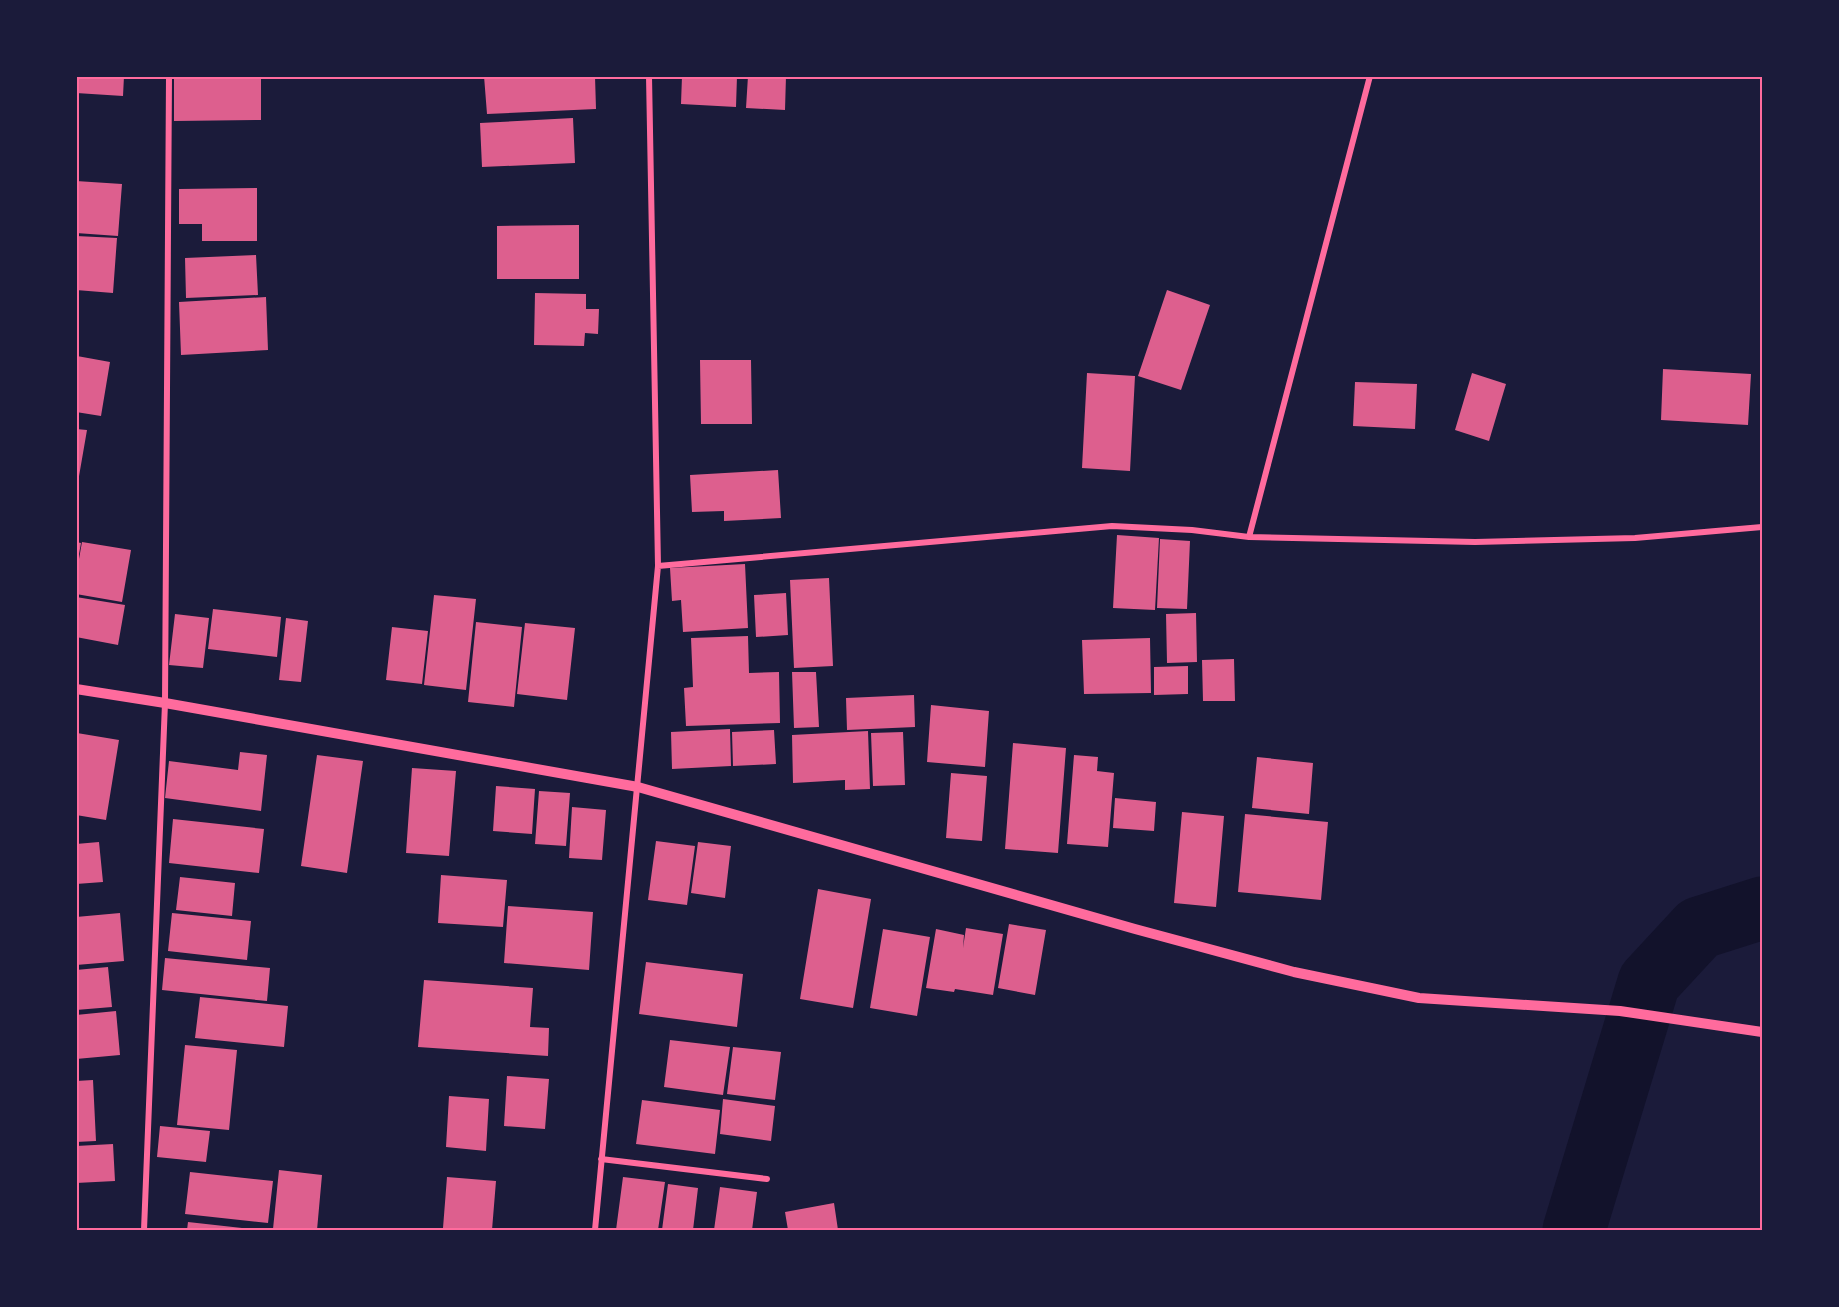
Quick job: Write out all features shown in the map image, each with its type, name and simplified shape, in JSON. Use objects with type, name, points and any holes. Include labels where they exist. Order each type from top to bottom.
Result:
[{"type":"street","points":[[144,1230],[165,703],[169,76]]},
{"type":"street","points":[[595,1230],[658,566],[650,76]]},
{"type":"street","points":[[1249,537],[1370,76]]},
{"type":"street","points":[[658,566],[1112,526],[1192,530],[1249,537],[1475,542],[1635,538],[1762,527]]},
{"type":"street","points":[[76,689],[638,787],[1294,972],[1419,998],[1620,1011],[1762,1032]]},
{"type":"street","points":[[602,1159],[767,1179]]},
{"type":"building","points":[[76,76],[124,76],[123,96],[76,93]]},
{"type":"building","points":[[174,76],[261,76],[261,120],[174,121]]},
{"type":"building","points":[[484,76],[595,76],[596,109],[487,114]]},
{"type":"building","points":[[682,76],[737,76],[736,107],[681,104]]},
{"type":"building","points":[[748,76],[786,76],[785,110],[746,108]]},
{"type":"building","points":[[573,118],[575,163],[482,167],[480,123]]},
{"type":"building","points":[[76,181],[122,184],[118,236],[76,233]]},
{"type":"building","points":[[257,188],[257,241],[202,241],[202,224],[179,224],[179,189]]},
{"type":"building","points":[[579,225],[579,279],[497,279],[497,226]]},
{"type":"building","points":[[76,236],[117,238],[113,293],[76,290]]},
{"type":"building","points":[[256,255],[258,295],[186,298],[185,258]]},
{"type":"building","points":[[1167,290],[1210,305],[1181,390],[1138,376]]},
{"type":"building","points":[[535,293],[586,294],[586,309],[599,309],[598,334],[585,333],[584,346],[534,345]]},
{"type":"building","points":[[266,297],[268,350],[181,355],[179,302]]},
{"type":"building","points":[[77,356],[110,362],[101,416],[76,412]]},
{"type":"building","points":[[700,360],[751,360],[752,424],[701,424]]},
{"type":"building","points":[[1663,369],[1751,374],[1748,425],[1661,420]]},
{"type":"building","points":[[1087,373],[1135,376],[1130,471],[1082,468]]},
{"type":"building","points":[[1472,373],[1506,384],[1489,441],[1455,430]]},
{"type":"building","points":[[1355,382],[1417,384],[1415,429],[1353,426]]},
{"type":"building","points":[[76,429],[87,430],[78,482],[76,482]]},
{"type":"building","points":[[778,470],[781,518],[724,521],[724,511],[692,512],[690,475]]},
{"type":"building","points":[[1117,535],[1159,538],[1155,610],[1113,608]]},
{"type":"building","points":[[1160,539],[1190,541],[1187,609],[1157,608]]},
{"type":"building","points":[[76,542],[81,543],[78,560],[76,560]]},
{"type":"building","points":[[82,542],[131,550],[122,602],[76,594],[76,576]]},
{"type":"building","points":[[745,564],[748,628],[683,632],[681,600],[672,601],[670,568]]},
{"type":"building","points":[[829,578],[833,666],[794,668],[790,580]]},
{"type":"building","points":[[786,593],[788,635],[756,637],[754,595]]},
{"type":"building","points":[[434,595],[476,599],[466,690],[424,685]]},
{"type":"building","points":[[76,597],[125,605],[118,645],[76,637]]},
{"type":"building","points":[[213,609],[281,617],[277,657],[208,649]]},
{"type":"building","points":[[1196,613],[1197,662],[1167,663],[1166,614]]},
{"type":"building","points":[[175,614],[209,618],[203,668],[169,665]]},
{"type":"building","points":[[286,618],[308,621],[301,682],[279,680]]},
{"type":"building","points":[[476,622],[522,627],[514,707],[468,702]]},
{"type":"building","points":[[525,623],[575,628],[567,700],[517,694]]},
{"type":"building","points":[[392,627],[428,631],[422,684],[386,680]]},
{"type":"building","points":[[748,636],[749,673],[779,672],[780,723],[686,726],[684,688],[693,687],[691,638]]},
{"type":"building","points":[[1150,638],[1151,693],[1084,694],[1082,640]]},
{"type":"building","points":[[1234,659],[1235,701],[1203,701],[1202,660]]},
{"type":"building","points":[[1188,666],[1188,694],[1154,695],[1154,667]]},
{"type":"building","points":[[792,672],[816,672],[819,727],[794,728]]},
{"type":"building","points":[[914,695],[915,727],[847,730],[846,698]]},
{"type":"building","points":[[931,705],[989,711],[985,767],[927,762]]},
{"type":"building","points":[[730,729],[731,766],[672,769],[671,732]]},
{"type":"building","points":[[774,730],[776,764],[733,766],[732,732]]},
{"type":"building","points":[[868,731],[870,789],[845,790],[845,780],[793,783],[792,735]]},
{"type":"building","points":[[903,732],[905,785],[873,786],[871,733]]},
{"type":"building","points":[[77,733],[119,740],[106,820],[76,815]]},
{"type":"building","points":[[1013,743],[1066,748],[1058,853],[1005,849]]},
{"type":"building","points":[[240,752],[267,755],[261,811],[165,798],[169,761],[238,770]]},
{"type":"building","points":[[317,755],[363,761],[347,873],[301,866]]},
{"type":"building","points":[[1074,755],[1098,757],[1097,771],[1114,773],[1108,847],[1067,844]]},
{"type":"building","points":[[1257,757],[1313,763],[1309,814],[1252,808]]},
{"type":"building","points":[[412,768],[456,771],[449,856],[406,853]]},
{"type":"building","points":[[951,773],[987,776],[982,841],[946,838]]},
{"type":"building","points":[[496,786],[535,789],[532,834],[493,831]]},
{"type":"building","points":[[539,791],[570,793],[566,846],[535,844]]},
{"type":"building","points":[[1115,798],[1156,802],[1154,831],[1113,828]]},
{"type":"building","points":[[572,807],[606,810],[602,860],[569,858]]},
{"type":"building","points":[[1182,812],[1224,816],[1216,907],[1174,903]]},
{"type":"building","points":[[1245,814],[1328,822],[1321,900],[1238,892]]},
{"type":"building","points":[[173,819],[264,829],[259,873],[169,863]]},
{"type":"building","points":[[656,841],[695,846],[687,905],[648,900]]},
{"type":"building","points":[[99,842],[103,882],[76,884],[76,844]]},
{"type":"building","points":[[698,842],[731,846],[725,898],[691,893]]},
{"type":"building","points":[[441,875],[507,880],[503,927],[438,923]]},
{"type":"building","points":[[180,877],[235,883],[232,916],[176,910]]},
{"type":"building","points":[[818,889],[871,899],[853,1008],[800,999]]},
{"type":"building","points":[[508,906],[593,912],[589,970],[504,963]]},
{"type":"building","points":[[120,913],[124,961],[76,965],[76,917]]},
{"type":"building","points":[[172,913],[251,921],[247,960],[168,951]]},
{"type":"building","points":[[1009,924],[1046,930],[1035,995],[998,988]]},
{"type":"building","points":[[966,928],[1003,934],[993,995],[955,989],[954,992],[926,988],[936,929],[964,935],[963,948]]},
{"type":"building","points":[[883,929],[930,937],[917,1016],[870,1008]]},
{"type":"building","points":[[165,958],[270,968],[267,1001],[162,990]]},
{"type":"building","points":[[646,962],[743,974],[737,1027],[639,1014]]},
{"type":"building","points":[[108,967],[112,1007],[76,1010],[76,970]]},
{"type":"building","points":[[424,980],[533,988],[530,1027],[549,1028],[548,1056],[418,1047]]},
{"type":"building","points":[[200,997],[288,1006],[284,1047],[195,1038]]},
{"type":"building","points":[[116,1011],[120,1055],[76,1059],[76,1015]]},
{"type":"building","points":[[670,1040],[730,1047],[723,1095],[664,1087]]},
{"type":"building","points":[[185,1045],[237,1050],[229,1130],[177,1125]]},
{"type":"building","points":[[733,1047],[781,1052],[775,1100],[727,1094]]},
{"type":"building","points":[[507,1076],[549,1079],[545,1129],[504,1126]]},
{"type":"building","points":[[93,1080],[96,1141],[76,1142],[76,1081]]},
{"type":"building","points":[[449,1096],[489,1099],[486,1151],[446,1147]]},
{"type":"building","points":[[723,1099],[775,1106],[771,1141],[720,1134]]},
{"type":"building","points":[[642,1100],[720,1110],[715,1154],[636,1144]]},
{"type":"building","points":[[160,1126],[210,1131],[206,1162],[157,1157]]},
{"type":"building","points":[[113,1144],[115,1181],[76,1183],[76,1146]]},
{"type":"building","points":[[279,1170],[322,1175],[317,1230],[273,1229]]},
{"type":"building","points":[[190,1172],[273,1181],[268,1223],[185,1214]]},
{"type":"building","points":[[447,1177],[496,1181],[492,1230],[443,1228]]},
{"type":"building","points":[[623,1177],[665,1182],[658,1230],[616,1230]]},
{"type":"building","points":[[668,1184],[698,1188],[693,1230],[662,1230]]},
{"type":"building","points":[[720,1187],[757,1192],[752,1230],[714,1230]]},
{"type":"building","points":[[834,1203],[838,1230],[788,1230],[785,1212]]},
{"type":"building","points":[[188,1222],[251,1229],[251,1230],[187,1230]]},
{"type":"waterway","points":[[1574,1230],[1649,982],[1699,928],[1762,908]]}]
